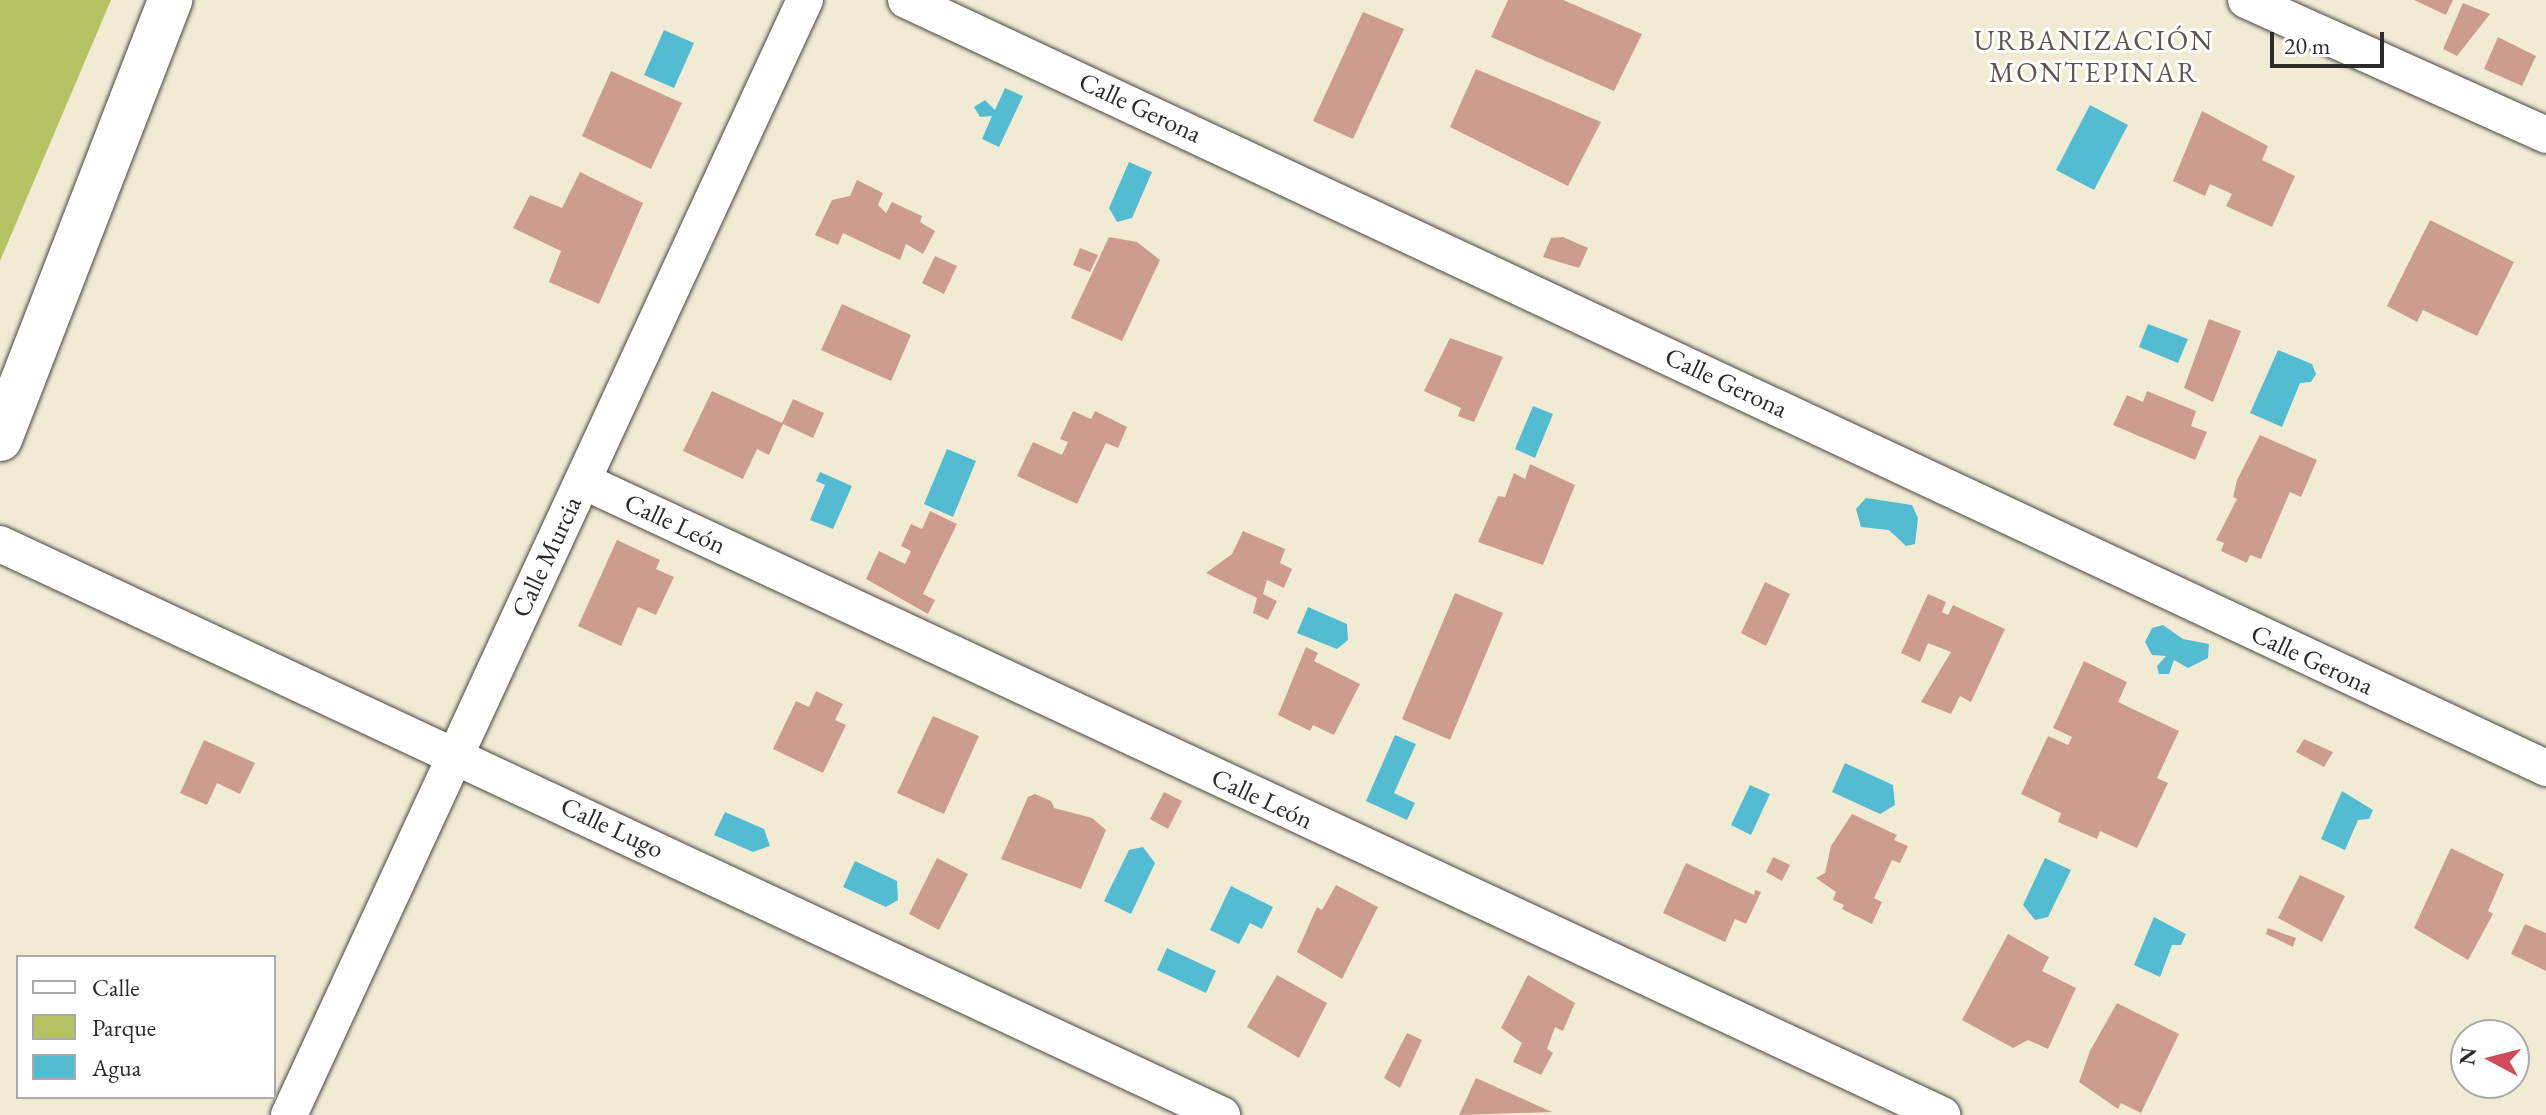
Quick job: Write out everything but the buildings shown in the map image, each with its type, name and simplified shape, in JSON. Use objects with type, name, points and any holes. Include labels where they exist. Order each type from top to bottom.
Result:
[{"type":"street","points":[[0,439],[170,0]]},
{"type":"street","name":"Calle Murcia","points":[[289,1115],[805,0]]},
{"type":"street","name":"Calle Gerona","points":[[906,0],[2546,768]]},
{"type":"street","points":[[2246,0],[2546,135]]},
{"type":"street","name":"Calle León","points":[[583,481],[1942,1115]]},
{"type":"street","name":"Calle Lugo","points":[[0,544],[1222,1115]]},
{"type":"green space","points":[[0,0],[111,0],[0,261]]},
{"type":"water","points":[[664,30],[694,43],[674,88],[644,75]]},
{"type":"water","points":[[1005,88],[1023,96],[999,147],[982,139],[992,116],[980,117],[974,107],[985,100],[995,110]]},
{"type":"water","points":[[2090,105],[2128,125],[2094,190],[2056,170]]},
{"type":"water","points":[[1129,162],[1152,172],[1132,218],[1117,222],[1109,208]]},
{"type":"water","points":[[2148,324],[2188,339],[2178,363],[2139,347]]},
{"type":"water","points":[[2278,350],[2312,364],[2316,374],[2311,382],[2300,383],[2282,427],[2250,413]]},
{"type":"water","points":[[1533,406],[1553,414],[1535,458],[1515,449]]},
{"type":"water","points":[[947,449],[976,461],[953,517],[924,504]]},
{"type":"water","points":[[820,472],[852,486],[833,529],[810,520],[825,485],[816,481]]},
{"type":"water","points":[[1866,498],[1912,505],[1918,518],[1915,544],[1906,546],[1889,530],[1861,527],[1856,509]]},
{"type":"water","points":[[1308,607],[1347,624],[1348,640],[1337,649],[1297,633]]},
{"type":"water","points":[[2163,625],[2183,639],[2209,644],[2208,658],[2188,668],[2174,660],[2169,674],[2159,674],[2157,666],[2166,656],[2152,655],[2145,642],[2152,628]]},
{"type":"water","points":[[1395,735],[1416,744],[1394,793],[1415,803],[1407,820],[1366,801]]},
{"type":"water","points":[[1845,763],[1893,785],[1895,805],[1880,814],[1832,792]]},
{"type":"water","points":[[1750,785],[1770,794],[1751,835],[1731,825]]},
{"type":"water","points":[[2342,791],[2373,810],[2369,819],[2358,820],[2345,850],[2321,839]]},
{"type":"water","points":[[725,812],[764,829],[770,846],[753,852],[714,835]]},
{"type":"water","points":[[1143,847],[1155,863],[1131,914],[1104,901],[1129,850]]},
{"type":"water","points":[[2045,858],[2071,870],[2048,917],[2035,920],[2023,905]]},
{"type":"water","points":[[855,861],[897,881],[898,900],[886,907],[843,887]]},
{"type":"water","points":[[1231,886],[1273,907],[1262,929],[1250,923],[1239,944],[1210,930]]},
{"type":"water","points":[[2154,917],[2186,934],[2181,945],[2172,945],[2160,977],[2134,965]]},
{"type":"water","points":[[1167,948],[1216,971],[1206,993],[1157,970]]},
{"type":"district","name":"URBANIZACIÓN MONTEPINAR","points":[[2094,56]]}]
